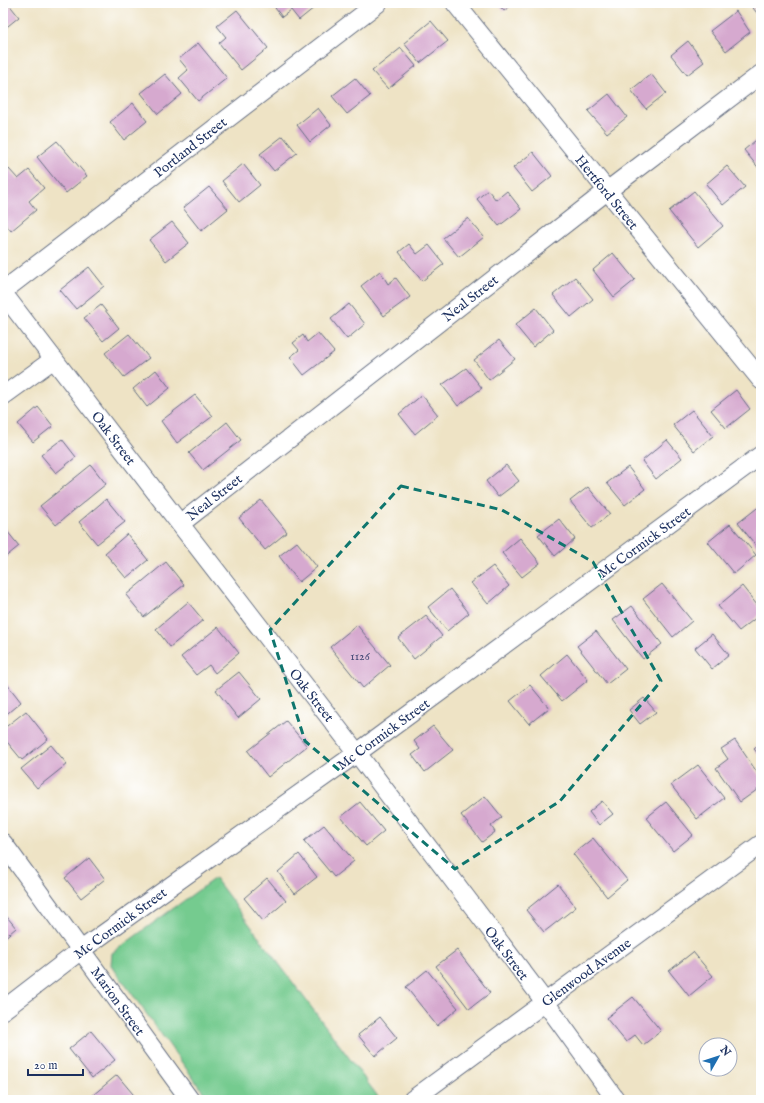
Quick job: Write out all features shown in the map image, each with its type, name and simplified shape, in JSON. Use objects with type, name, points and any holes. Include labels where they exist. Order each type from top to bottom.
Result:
[{"type":"street","name":"Portland Street","points":[[3,292],[378,3]]},
{"type":"street","name":"Hertford Street","points":[[455,3],[761,380]]},
{"type":"street","name":"Neal Street","points":[[180,524],[607,191],[761,74]]},
{"type":"street","name":"Oak Street","points":[[3,292],[357,753],[545,1002],[616,1100]]},
{"type":"street","points":[[3,396],[54,359]]},
{"type":"street","name":"Mc Cormick Street","points":[[3,1010],[81,950],[357,753],[761,455]]},
{"type":"street","name":"Marion Street","points":[[3,843],[190,1100]]},
{"type":"street","name":"Glenwood Avenue","points":[[412,1100],[761,844]]},
{"type":"highlighted area","points":[[401,486],[502,510],[593,562],[661,681],[560,801],[455,869],[305,741],[270,630]]},
{"type":"green space","points":[[215,878],[379,1098],[377,1100],[209,1100],[111,965],[112,953]]},
{"type":"building","points":[[3,3],[8,3],[19,17],[3,30]]},
{"type":"building","points":[[281,3],[320,3],[299,20],[291,10],[282,17],[275,8]]},
{"type":"building","points":[[497,3],[514,3],[504,11]]},
{"type":"building","points":[[749,3],[761,3],[761,18]]},
{"type":"building","points":[[237,10],[268,48],[241,70],[219,43],[226,37],[217,26]]},
{"type":"building","points":[[736,11],[750,32],[726,51],[710,31]]},
{"type":"building","points":[[431,21],[448,41],[420,63],[404,43]]},
{"type":"building","points":[[688,41],[704,62],[687,75],[671,55]]},
{"type":"building","points":[[198,43],[227,78],[198,101],[179,78],[188,70],[179,59]]},
{"type":"building","points":[[401,48],[416,66],[388,89],[372,71]]},
{"type":"building","points":[[165,74],[182,94],[158,114],[141,93]]},
{"type":"building","points":[[651,74],[666,93],[646,109],[631,90]]},
{"type":"building","points":[[355,78],[370,96],[347,114],[332,96]]},
{"type":"building","points":[[609,94],[627,117],[607,133],[588,111]]},
{"type":"building","points":[[133,103],[147,121],[124,140],[110,122]]},
{"type":"building","points":[[318,108],[331,125],[310,142],[297,125]]},
{"type":"building","points":[[283,136],[297,153],[274,171],[260,154]]},
{"type":"building","points":[[761,136],[761,171],[744,150]]},
{"type":"building","points":[[57,141],[87,176],[66,193],[37,157]]},
{"type":"building","points":[[533,152],[552,176],[532,192],[513,168]]},
{"type":"building","points":[[243,164],[260,185],[239,202],[222,181]]},
{"type":"building","points":[[727,166],[745,187],[723,205],[706,184]]},
{"type":"building","points":[[9,169],[18,179],[29,170],[44,188],[29,201],[36,210],[11,231],[3,221],[3,174]]},
{"type":"building","points":[[209,187],[228,209],[201,231],[183,208]]},
{"type":"building","points":[[488,190],[496,200],[507,191],[521,209],[499,226],[477,199]]},
{"type":"building","points":[[694,191],[723,226],[698,247],[669,211]]},
{"type":"building","points":[[468,218],[484,237],[459,257],[443,238]]},
{"type":"building","points":[[172,222],[189,243],[166,261],[149,240]]},
{"type":"building","points":[[409,244],[417,254],[429,245],[444,264],[422,281],[399,252]]},
{"type":"building","points":[[613,253],[635,280],[614,297],[593,270]]},
{"type":"building","points":[[89,267],[104,286],[76,309],[60,290]]},
{"type":"building","points":[[380,271],[388,284],[396,278],[410,297],[384,316],[361,286]]},
{"type":"building","points":[[575,277],[593,299],[571,317],[553,295]]},
{"type":"building","points":[[349,304],[365,324],[347,339],[331,319]]},
{"type":"building","points":[[101,305],[119,328],[103,341],[84,318]]},
{"type":"building","points":[[536,308],[553,330],[533,347],[515,325]]},
{"type":"building","points":[[318,333],[334,352],[304,375],[290,357],[299,350],[293,343],[303,335],[307,342]]},
{"type":"building","points":[[129,334],[149,358],[124,377],[105,353]]},
{"type":"building","points":[[499,340],[515,359],[489,380],[474,360]]},
{"type":"building","points":[[466,368],[482,388],[458,406],[442,385]]},
{"type":"building","points":[[156,370],[170,388],[147,407],[133,389]]},
{"type":"building","points":[[736,390],[750,409],[726,428],[711,410]]},
{"type":"building","points":[[195,395],[213,416],[177,443],[161,421]]},
{"type":"building","points":[[422,395],[438,415],[415,434],[399,414]]},
{"type":"building","points":[[38,407],[53,426],[33,442],[18,424]]},
{"type":"building","points":[[692,410],[713,436],[694,451],[673,425]]},
{"type":"building","points":[[227,422],[241,440],[203,470],[189,453]]},
{"type":"building","points":[[62,439],[76,457],[56,473],[41,455]]},
{"type":"building","points":[[667,440],[682,458],[656,479],[642,461]]},
{"type":"building","points":[[91,465],[106,484],[56,525],[40,506]]},
{"type":"building","points":[[506,465],[519,481],[498,497],[486,481]]},
{"type":"building","points":[[628,467],[645,489],[625,505],[607,483]]},
{"type":"building","points":[[588,487],[610,514],[592,528],[570,501]]},
{"type":"building","points":[[106,499],[125,522],[97,544],[79,522]]},
{"type":"building","points":[[261,500],[287,532],[265,550],[239,518]]},
{"type":"building","points":[[761,505],[761,552],[738,523]]},
{"type":"building","points":[[559,519],[575,539],[555,556],[538,535]]},
{"type":"building","points":[[730,524],[756,555],[734,574],[708,542]]},
{"type":"building","points":[[3,526],[19,546],[3,559]]},
{"type":"building","points":[[127,534],[148,560],[126,578],[105,553]]},
{"type":"building","points":[[520,538],[540,563],[522,577],[502,553]]},
{"type":"building","points":[[297,542],[317,567],[299,582],[279,556]]},
{"type":"building","points":[[166,562],[184,585],[144,617],[126,595]]},
{"type":"building","points":[[493,566],[509,586],[488,604],[471,583]]},
{"type":"building","points":[[662,584],[692,621],[673,637],[643,599]]},
{"type":"building","points":[[742,586],[761,610],[761,614],[739,631],[718,606]]},
{"type":"building","points":[[450,589],[469,613],[447,631],[428,607]]},
{"type":"building","points":[[188,602],[203,620],[170,647],[156,629]]},
{"type":"building","points":[[632,606],[662,644],[643,659],[613,620]]},
{"type":"building","points":[[426,616],[442,636],[414,659],[398,638]]},
{"type":"building","points":[[357,625],[390,665],[363,688],[330,647]]},
{"type":"building","points":[[218,627],[239,653],[215,673],[209,665],[196,675],[181,657]]},
{"type":"building","points":[[596,631],[626,669],[607,684],[577,646]]},
{"type":"building","points":[[712,634],[729,655],[712,669],[695,648]]},
{"type":"building","points":[[567,654],[588,680],[562,701],[541,676]]},
{"type":"building","points":[[239,672],[261,699],[238,718],[216,690]]},
{"type":"building","points":[[3,679],[21,702],[3,717]]},
{"type":"building","points":[[530,685],[549,708],[529,724],[510,701]]},
{"type":"building","points":[[644,698],[656,712],[640,724],[629,710]]},
{"type":"building","points":[[26,711],[48,739],[22,760],[3,737],[3,729]]},
{"type":"building","points":[[286,721],[307,746],[268,777],[248,751]]},
{"type":"building","points":[[433,726],[453,750],[425,772],[412,755],[420,749],[414,741]]},
{"type":"building","points":[[735,740],[761,778],[761,787],[740,802],[716,768],[728,759],[721,749]]},
{"type":"building","points":[[761,743],[761,757],[754,749]]},
{"type":"building","points":[[51,745],[67,764],[37,788],[21,769]]},
{"type":"building","points":[[698,765],[724,798],[697,819],[671,785]]},
{"type":"building","points":[[485,796],[502,817],[491,826],[495,832],[482,842],[461,815]]},
{"type":"building","points":[[602,801],[613,814],[599,825],[589,812]]},
{"type":"building","points":[[360,802],[384,831],[366,846],[341,817]]},
{"type":"building","points":[[666,802],[693,835],[673,851],[646,818]]},
{"type":"building","points":[[324,825],[354,861],[334,877],[304,841]]},
{"type":"building","points":[[593,838],[627,880],[607,897],[573,854]]},
{"type":"building","points":[[299,854],[317,877],[295,894],[278,872]]},
{"type":"building","points":[[89,858],[105,879],[81,898],[65,878]]},
{"type":"building","points":[[267,878],[286,901],[263,921],[244,898]]},
{"type":"building","points":[[558,884],[576,907],[544,932],[526,910]]},
{"type":"building","points":[[3,912],[16,928],[3,939]]},
{"type":"building","points":[[457,950],[490,993],[469,1009],[436,966]]},
{"type":"building","points":[[693,952],[713,976],[689,996],[669,971]]},
{"type":"building","points":[[427,970],[458,1008],[437,1026],[406,987]]},
{"type":"building","points":[[633,997],[661,1031],[643,1045],[635,1035],[626,1042],[606,1018]]},
{"type":"building","points":[[380,1017],[397,1038],[375,1056],[358,1035]]},
{"type":"building","points":[[91,1031],[115,1060],[92,1078],[69,1049]]},
{"type":"building","points":[[117,1075],[138,1100],[97,1100],[93,1095]]}]
